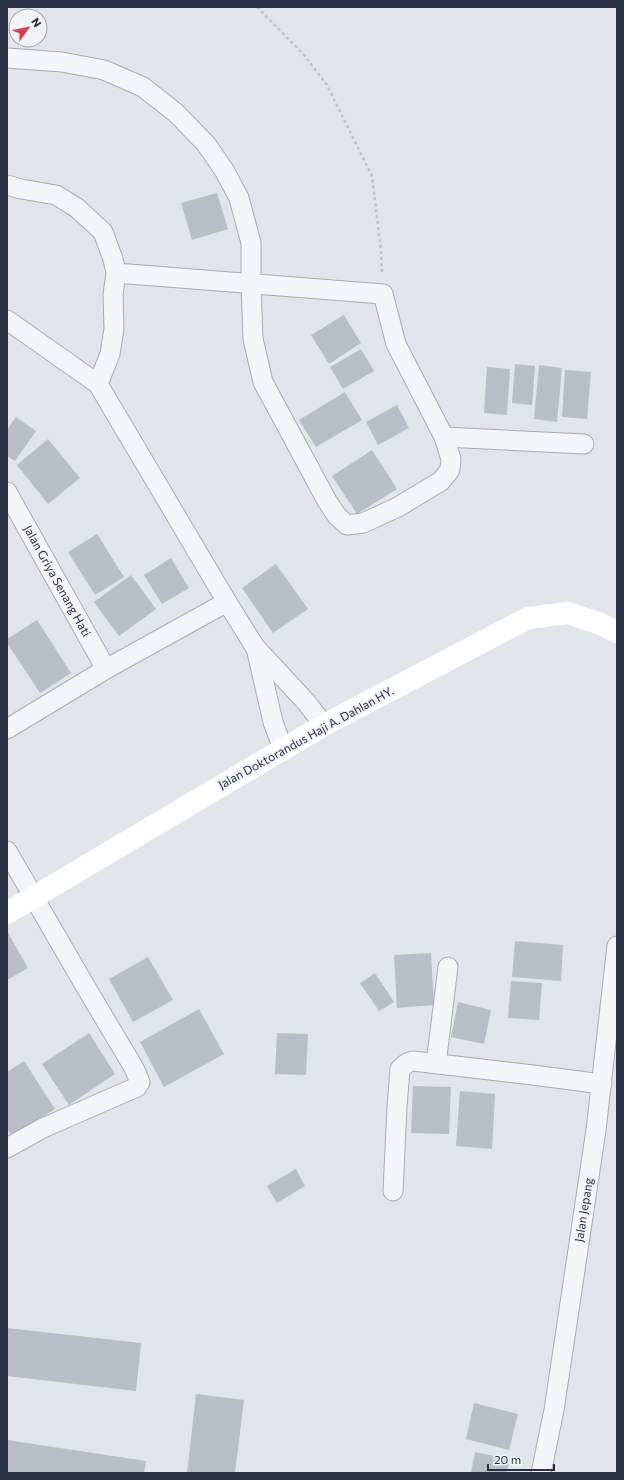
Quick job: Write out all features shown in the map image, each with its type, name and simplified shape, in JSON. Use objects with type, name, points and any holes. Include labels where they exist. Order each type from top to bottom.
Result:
[{"type":"street","points":[[7,58],[62,62],[104,70],[143,87],[176,113],[206,144],[224,170],[239,198],[251,243],[251,284],[253,339],[263,382],[336,516],[347,525],[363,523],[398,507],[441,480],[450,470],[451,459],[444,437],[396,344],[383,294],[251,284],[116,273]]},
{"type":"street","points":[[7,185],[56,195],[77,208],[103,232],[116,273],[113,295],[114,329],[111,348],[98,384]]},
{"type":"street","points":[[7,320],[98,384],[255,647],[306,702],[324,725]]},
{"type":"street","points":[[444,437],[584,444]]},
{"type":"street","name":"Jalan Griya Senang Hati","points":[[7,492],[106,669]]},
{"type":"street","points":[[7,729],[106,669],[227,602]]},
{"type":"street","name":"Jalan Doktorandus Haji A. Dahlan HY.","points":[[7,913],[324,725],[528,618],[568,613],[617,632]]},
{"type":"street","points":[[255,647],[273,722],[283,749]]},
{"type":"street","points":[[7,851],[134,1068],[140,1082],[137,1087],[43,1128],[7,1148]]},
{"type":"street","name":"Jalan Jepang","points":[[541,1473],[554,1410],[613,1018],[617,946]]},
{"type":"street","points":[[436,1064],[448,967]]},
{"type":"street","points":[[393,1191],[400,1069],[407,1063],[413,1061],[602,1084]]},
{"type":"path","points":[[257,7],[304,55],[327,85],[372,176],[381,251],[383,294]]},
{"type":"building","points":[[217,193],[228,229],[192,240],[181,203]]},
{"type":"building","points":[[344,315],[361,343],[329,364],[311,335]]},
{"type":"building","points":[[361,349],[374,371],[343,389],[330,367]]},
{"type":"building","points":[[515,364],[535,366],[532,405],[512,403]]},
{"type":"building","points":[[539,365],[562,368],[557,422],[534,419]]},
{"type":"building","points":[[487,367],[510,369],[507,415],[484,413]]},
{"type":"building","points":[[565,370],[591,372],[587,419],[562,417]]},
{"type":"building","points":[[345,392],[362,420],[316,447],[299,420]]},
{"type":"building","points":[[397,405],[409,428],[378,445],[366,422]]},
{"type":"building","points":[[16,417],[36,431],[15,461],[7,456],[7,430]]},
{"type":"building","points":[[48,439],[80,478],[48,504],[17,465]]},
{"type":"building","points":[[372,450],[397,489],[357,514],[332,476]]},
{"type":"building","points":[[97,534],[124,577],[95,595],[68,552]]},
{"type":"building","points":[[171,558],[189,588],[162,604],[144,575]]},
{"type":"building","points":[[276,564],[308,609],[273,633],[242,588]]},
{"type":"building","points":[[131,575],[156,609],[119,636],[94,602]]},
{"type":"building","points":[[37,620],[71,673],[40,693],[7,643],[7,639]]},
{"type":"building","points":[[7,931],[28,968],[7,980]]},
{"type":"building","points":[[515,941],[563,945],[561,981],[512,977]]},
{"type":"building","points":[[431,953],[434,1005],[397,1008],[394,955]]},
{"type":"building","points":[[148,957],[173,1000],[133,1022],[109,979]]},
{"type":"building","points":[[375,973],[394,1002],[379,1011],[360,983]]},
{"type":"building","points":[[511,981],[542,983],[539,1020],[508,1018]]},
{"type":"building","points":[[458,1002],[491,1010],[484,1044],[451,1037]]},
{"type":"building","points":[[199,1009],[224,1054],[164,1087],[140,1042]]},
{"type":"building","points":[[89,1033],[115,1074],[69,1105],[42,1064]]},
{"type":"building","points":[[277,1033],[308,1034],[306,1075],[275,1074]]},
{"type":"building","points":[[24,1061],[55,1109],[12,1136],[7,1129],[7,1072]]},
{"type":"building","points":[[413,1086],[451,1087],[449,1134],[411,1133]]},
{"type":"building","points":[[460,1091],[495,1094],[492,1149],[456,1146]]},
{"type":"building","points":[[296,1169],[305,1186],[277,1203],[267,1186]]},
{"type":"building","points":[[7,1328],[141,1343],[136,1391],[7,1376]]},
{"type":"building","points":[[196,1394],[244,1400],[235,1473],[187,1473]]},
{"type":"building","points":[[474,1403],[518,1414],[509,1450],[466,1439]]},
{"type":"building","points":[[7,1440],[146,1461],[144,1473],[7,1473]]},
{"type":"building","points":[[475,1452],[509,1459],[507,1473],[471,1473]]}]
